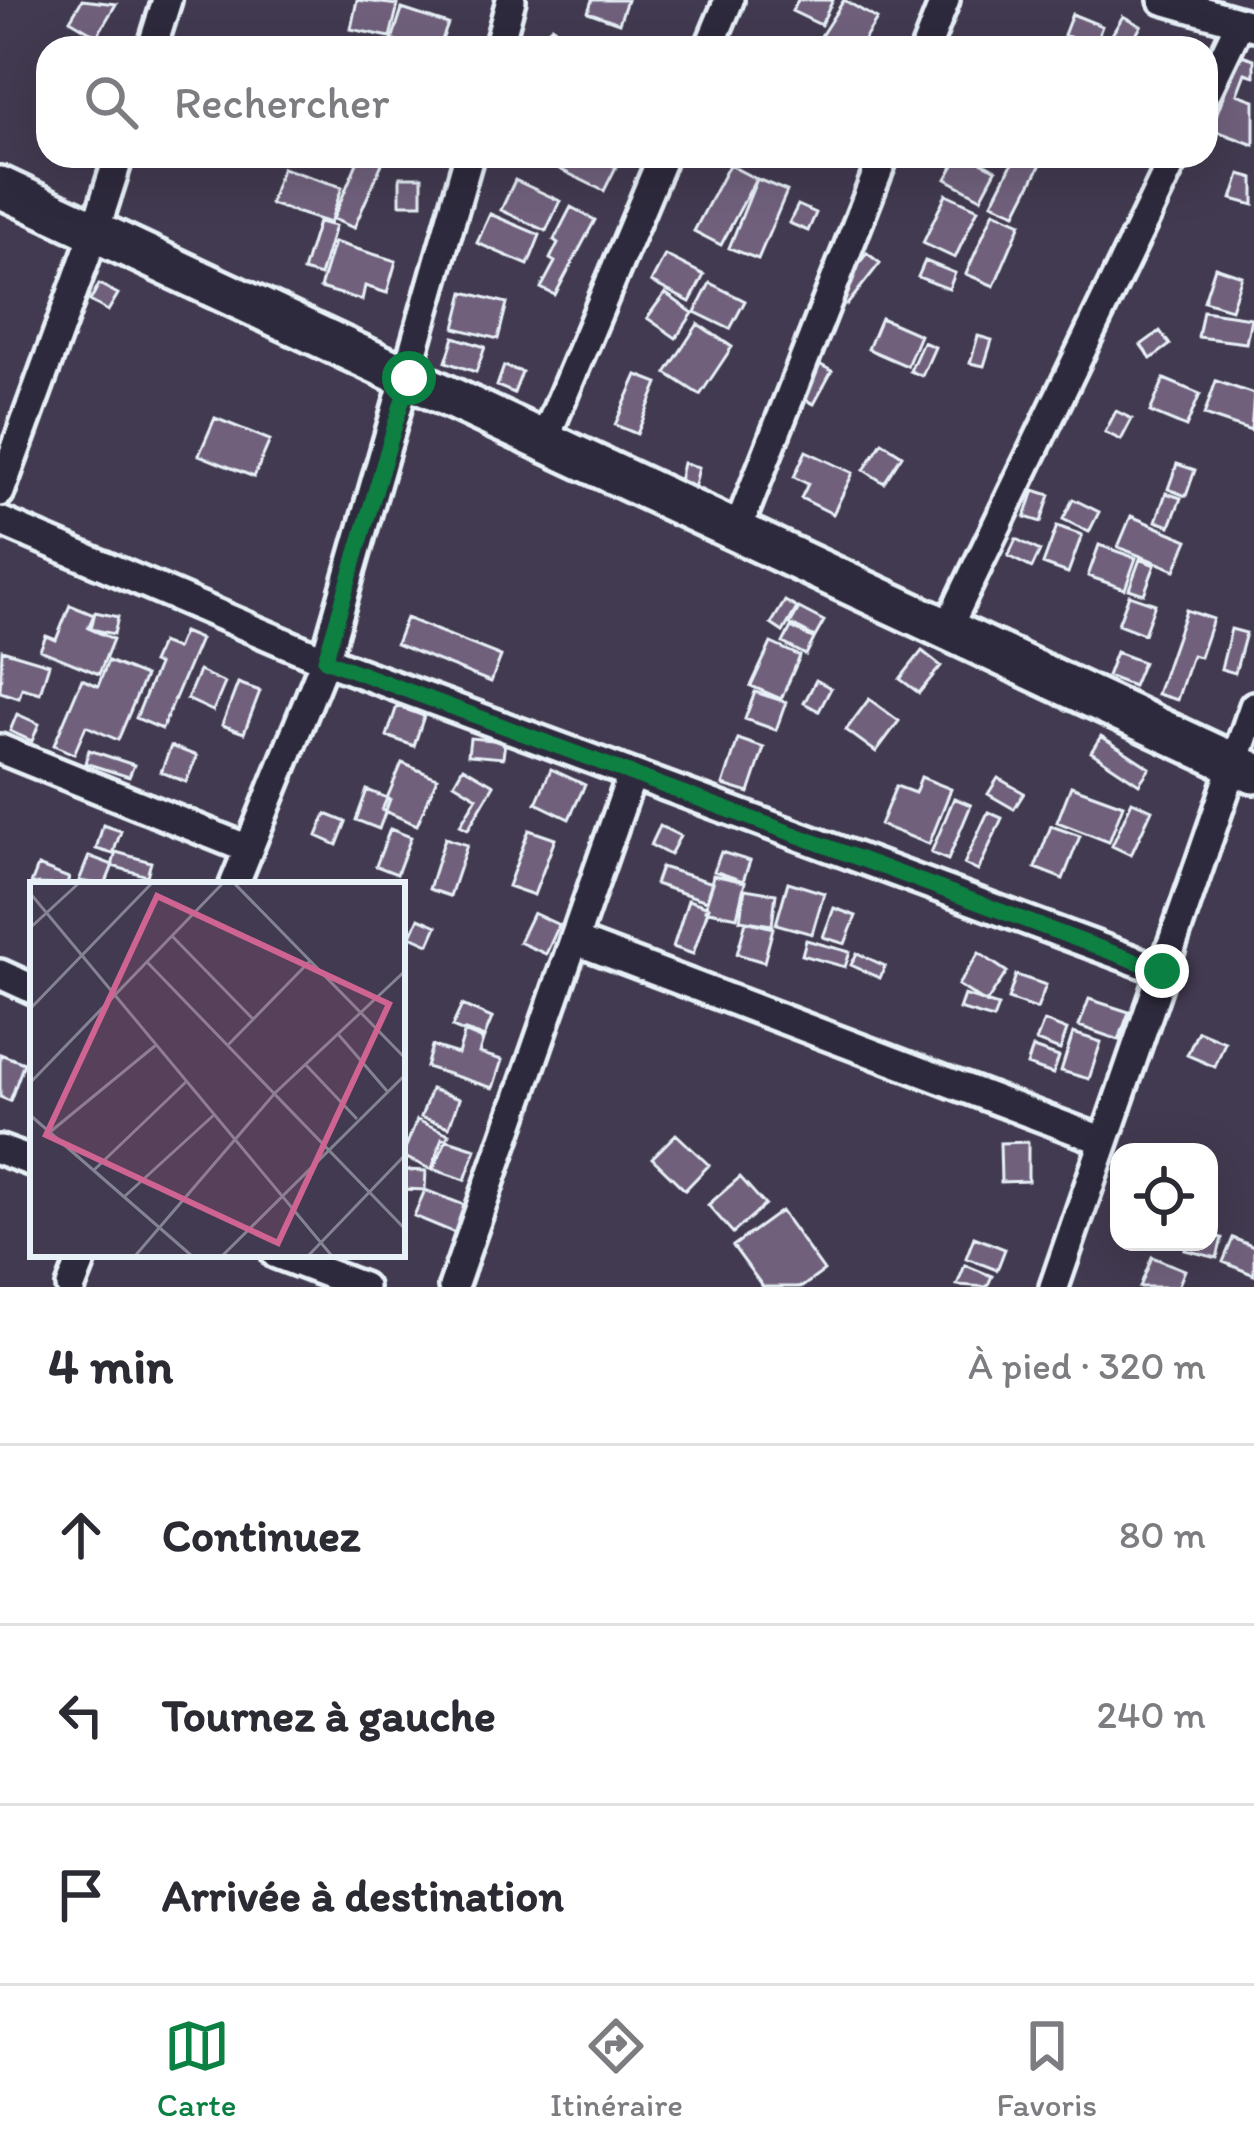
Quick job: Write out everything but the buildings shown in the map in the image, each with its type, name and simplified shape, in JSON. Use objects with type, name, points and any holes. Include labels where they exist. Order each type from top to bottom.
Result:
[{"type":"main road","points":[[0,187],[1244,769]]},
{"type":"street","points":[[156,36],[167,0]]},
{"type":"street","points":[[501,36],[511,0]]},
{"type":"street","points":[[714,36],[729,0]]},
{"type":"street","points":[[931,36],[945,0]]},
{"type":"street","points":[[1163,0],[1247,24],[1218,73]]},
{"type":"street","points":[[0,492],[115,168]]},
{"type":"street","points":[[235,882],[325,660],[466,168]]},
{"type":"street","points":[[544,441],[659,168]]},
{"type":"street","points":[[737,531],[879,168]]},
{"type":"street","points":[[947,629],[1169,168]]},
{"type":"street","points":[[0,521],[325,660],[1162,971]]},
{"type":"street","points":[[1054,1287],[1162,971],[1244,769],[1254,706]]},
{"type":"street","points":[[0,749],[248,849]]},
{"type":"street","points":[[453,1287],[632,774]]},
{"type":"street","points":[[574,940],[1104,1141]]},
{"type":"street","points":[[0,974],[30,988]]},
{"type":"street","points":[[0,1150],[30,1161]]},
{"type":"street","points":[[71,1287],[83,1257]]},
{"type":"street","points":[[284,1257],[363,1287]]},
{"type":"route","points":[[409,378],[325,660],[1162,971]]}]
